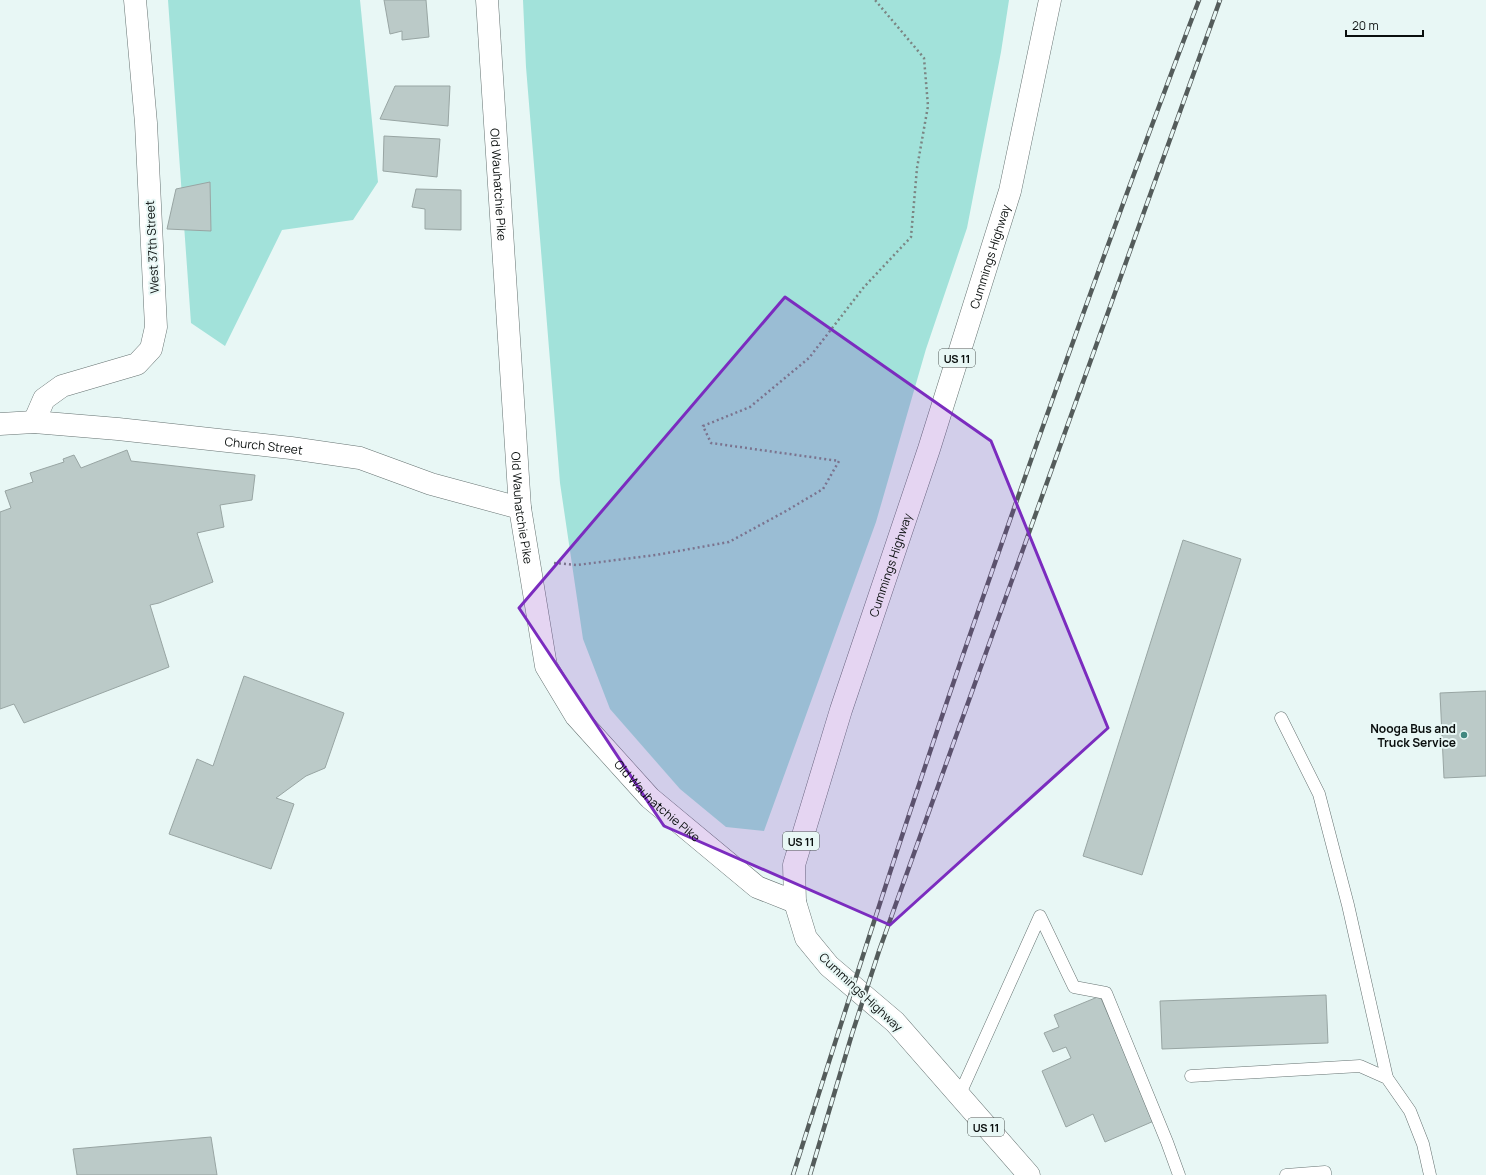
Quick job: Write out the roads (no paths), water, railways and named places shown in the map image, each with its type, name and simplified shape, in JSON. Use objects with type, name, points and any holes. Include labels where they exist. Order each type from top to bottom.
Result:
[{"type":"street","name":"West 37th Street","points":[[34,422],[44,399],[62,386],[137,364],[151,349],[156,327],[146,123],[135,0]]},
{"type":"street","name":"Old Wauhatchie Pike","points":[[486,0],[520,508],[546,666],[576,716],[650,798],[757,887],[795,902]]},
{"type":"street","name":"Cummings Highway","points":[[959,1096],[895,1022],[829,966],[806,938],[795,902],[794,864],[841,710],[929,449],[1010,191],[1050,0]]},
{"type":"street","name":"Church Street","points":[[0,424],[34,422],[134,430],[291,448],[360,458],[431,484],[520,508]]},
{"type":"street","name":"US 11","points":[[959,1096],[1029,1175]]},
{"type":"lane","points":[[1280,718],[1319,794],[1348,905],[1387,1078],[1410,1111],[1424,1144],[1430,1175]]},
{"type":"lane","points":[[959,1096],[1040,916],[1074,987],[1106,993],[1179,1175]]},
{"type":"lane","points":[[1192,1076],[1360,1066],[1387,1078]]},
{"type":"lane","points":[[1286,1175],[1325,1172],[1325,1175]]},
{"type":"railway","points":[[793,1175],[903,833],[972,629],[1083,313],[1199,0]]},
{"type":"railway","points":[[810,1175],[852,1034],[879,951],[1220,0]]},
{"type":"place","name":"Nooga Bus and Truck Service","points":[[1464,735]]}]
